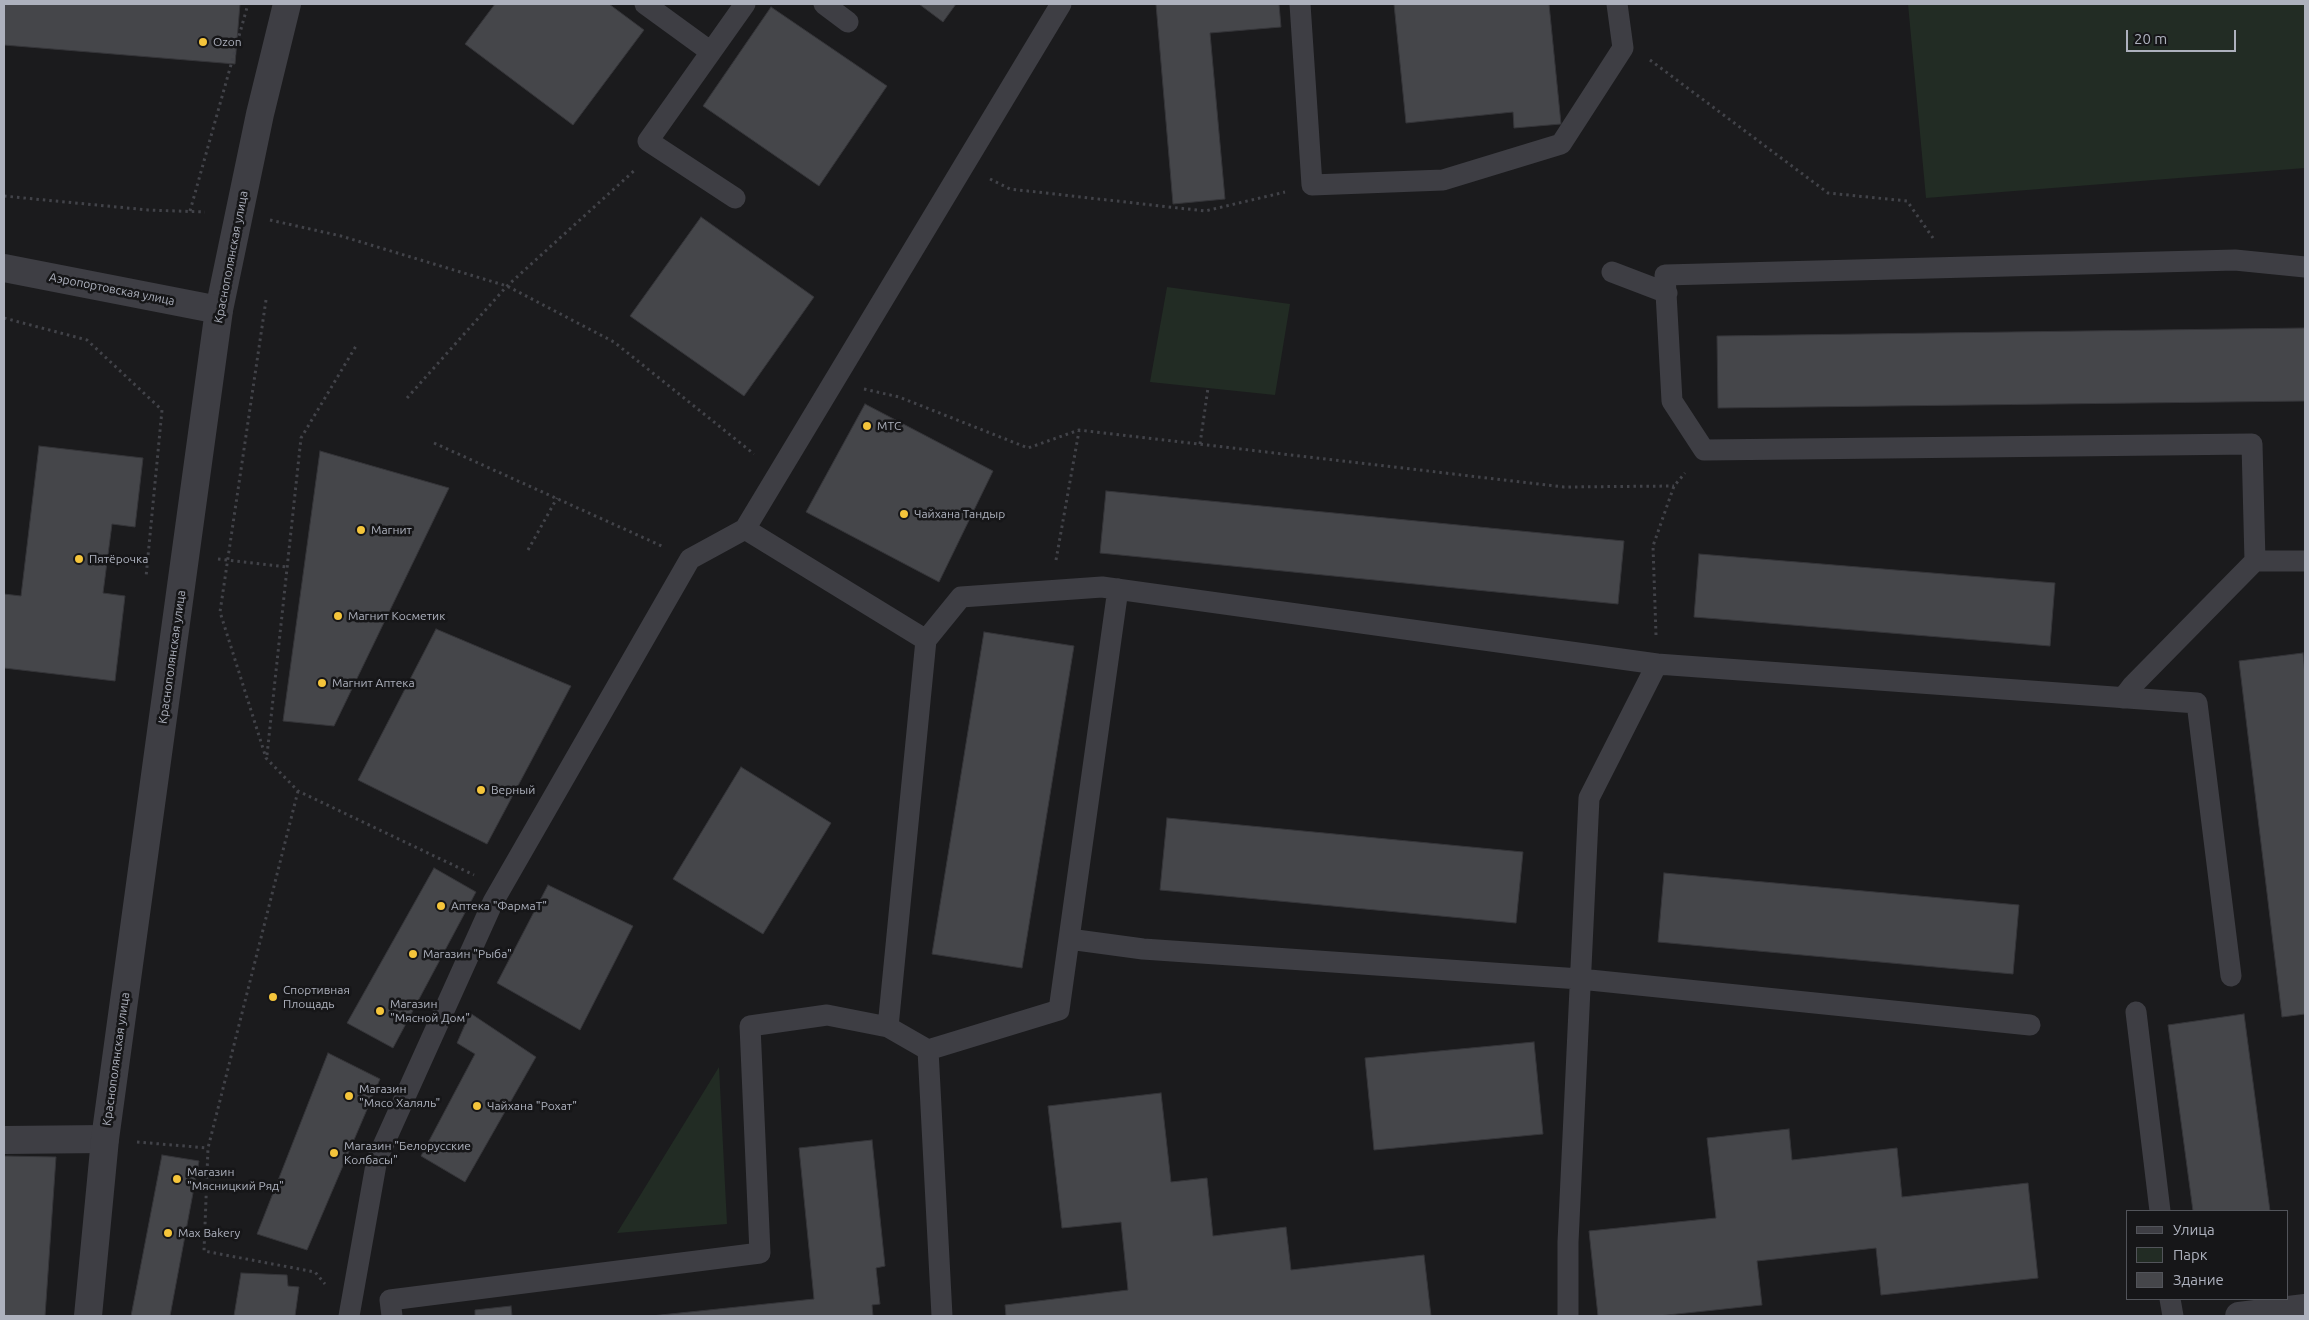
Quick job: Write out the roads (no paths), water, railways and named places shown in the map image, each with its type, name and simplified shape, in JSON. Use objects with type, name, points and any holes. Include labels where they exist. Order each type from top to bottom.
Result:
[{"type":"street","name":"Краснополянская улица","points":[[88,1316],[105,1139],[219,310],[260,114],[287,4]]},
{"type":"street","name":"Аэропортовская улица","points":[[4,268],[219,310]]},
{"type":"street","points":[[4,1140],[105,1139]]},
{"type":"street","points":[[2239,1316],[2305,1308]]},
{"type":"lane","points":[[645,4],[711,52]]},
{"type":"lane","points":[[735,198],[648,141],[745,4]]},
{"type":"lane","points":[[824,4],[848,22]]},
{"type":"lane","points":[[348,1316],[377,1159],[501,888],[690,559],[745,529],[1061,4]]},
{"type":"lane","points":[[1300,4],[1312,185],[1443,180],[1561,144],[1623,48],[1617,4]]},
{"type":"lane","points":[[2256,561],[2252,444],[1704,450],[1672,401],[1666,275],[2235,260],[2305,267]]},
{"type":"lane","points":[[1612,272],[1667,293]]},
{"type":"lane","points":[[745,529],[926,640]]},
{"type":"lane","points":[[2123,698],[2133,685],[2256,561],[2305,561]]},
{"type":"lane","points":[[888,1027],[926,640],[961,597],[1102,587],[1657,664],[2198,704],[2231,976]]},
{"type":"lane","points":[[392,1316],[390,1300],[760,1253],[750,1026],[827,1015],[888,1027],[928,1050],[1059,1010],[1118,589]]},
{"type":"lane","points":[[1568,1316],[1568,1242],[1589,798],[1657,664]]},
{"type":"lane","points":[[1069,939],[1143,949],[1580,979],[2030,1025]]},
{"type":"lane","points":[[2136,1012],[2160,1210]]},
{"type":"lane","points":[[928,1050],[942,1316]]},
{"type":"lane","points":[[2170,1300],[2172,1316]]},
{"type":"place","name":"Ozon","points":[[203,42]]},
{"type":"place","name":"МТС","points":[[867,426]]},
{"type":"place","name":"Чайхана Тандыр","points":[[904,514]]},
{"type":"place","name":"Магнит","points":[[361,530]]},
{"type":"place","name":"Пятёрочка","points":[[79,559]]},
{"type":"place","name":"Магнит Косметик","points":[[338,616]]},
{"type":"place","name":"Магнит Аптека","points":[[322,683]]},
{"type":"place","name":"Верный","points":[[481,790]]},
{"type":"place","name":"Аптека \"ФармаТ\"","points":[[441,906]]},
{"type":"place","name":"Магазин \"Рыба\"","points":[[413,954]]},
{"type":"place","name":"Спортивная Площадь","points":[[273,997]]},
{"type":"place","name":"Магазин \"Мясной Дом\"","points":[[380,1011]]},
{"type":"place","name":"Магазин \"Мясо Халяль\"","points":[[349,1096]]},
{"type":"place","name":"Чайхана \"Рохат\"","points":[[477,1106]]},
{"type":"place","name":"Магазин \"Белорусские Колбасы\"","points":[[334,1153]]},
{"type":"place","name":"Магазин \"Мясницкий Ряд\"","points":[[177,1179]]},
{"type":"place","name":"Max Bakery","points":[[168,1233]]}]
